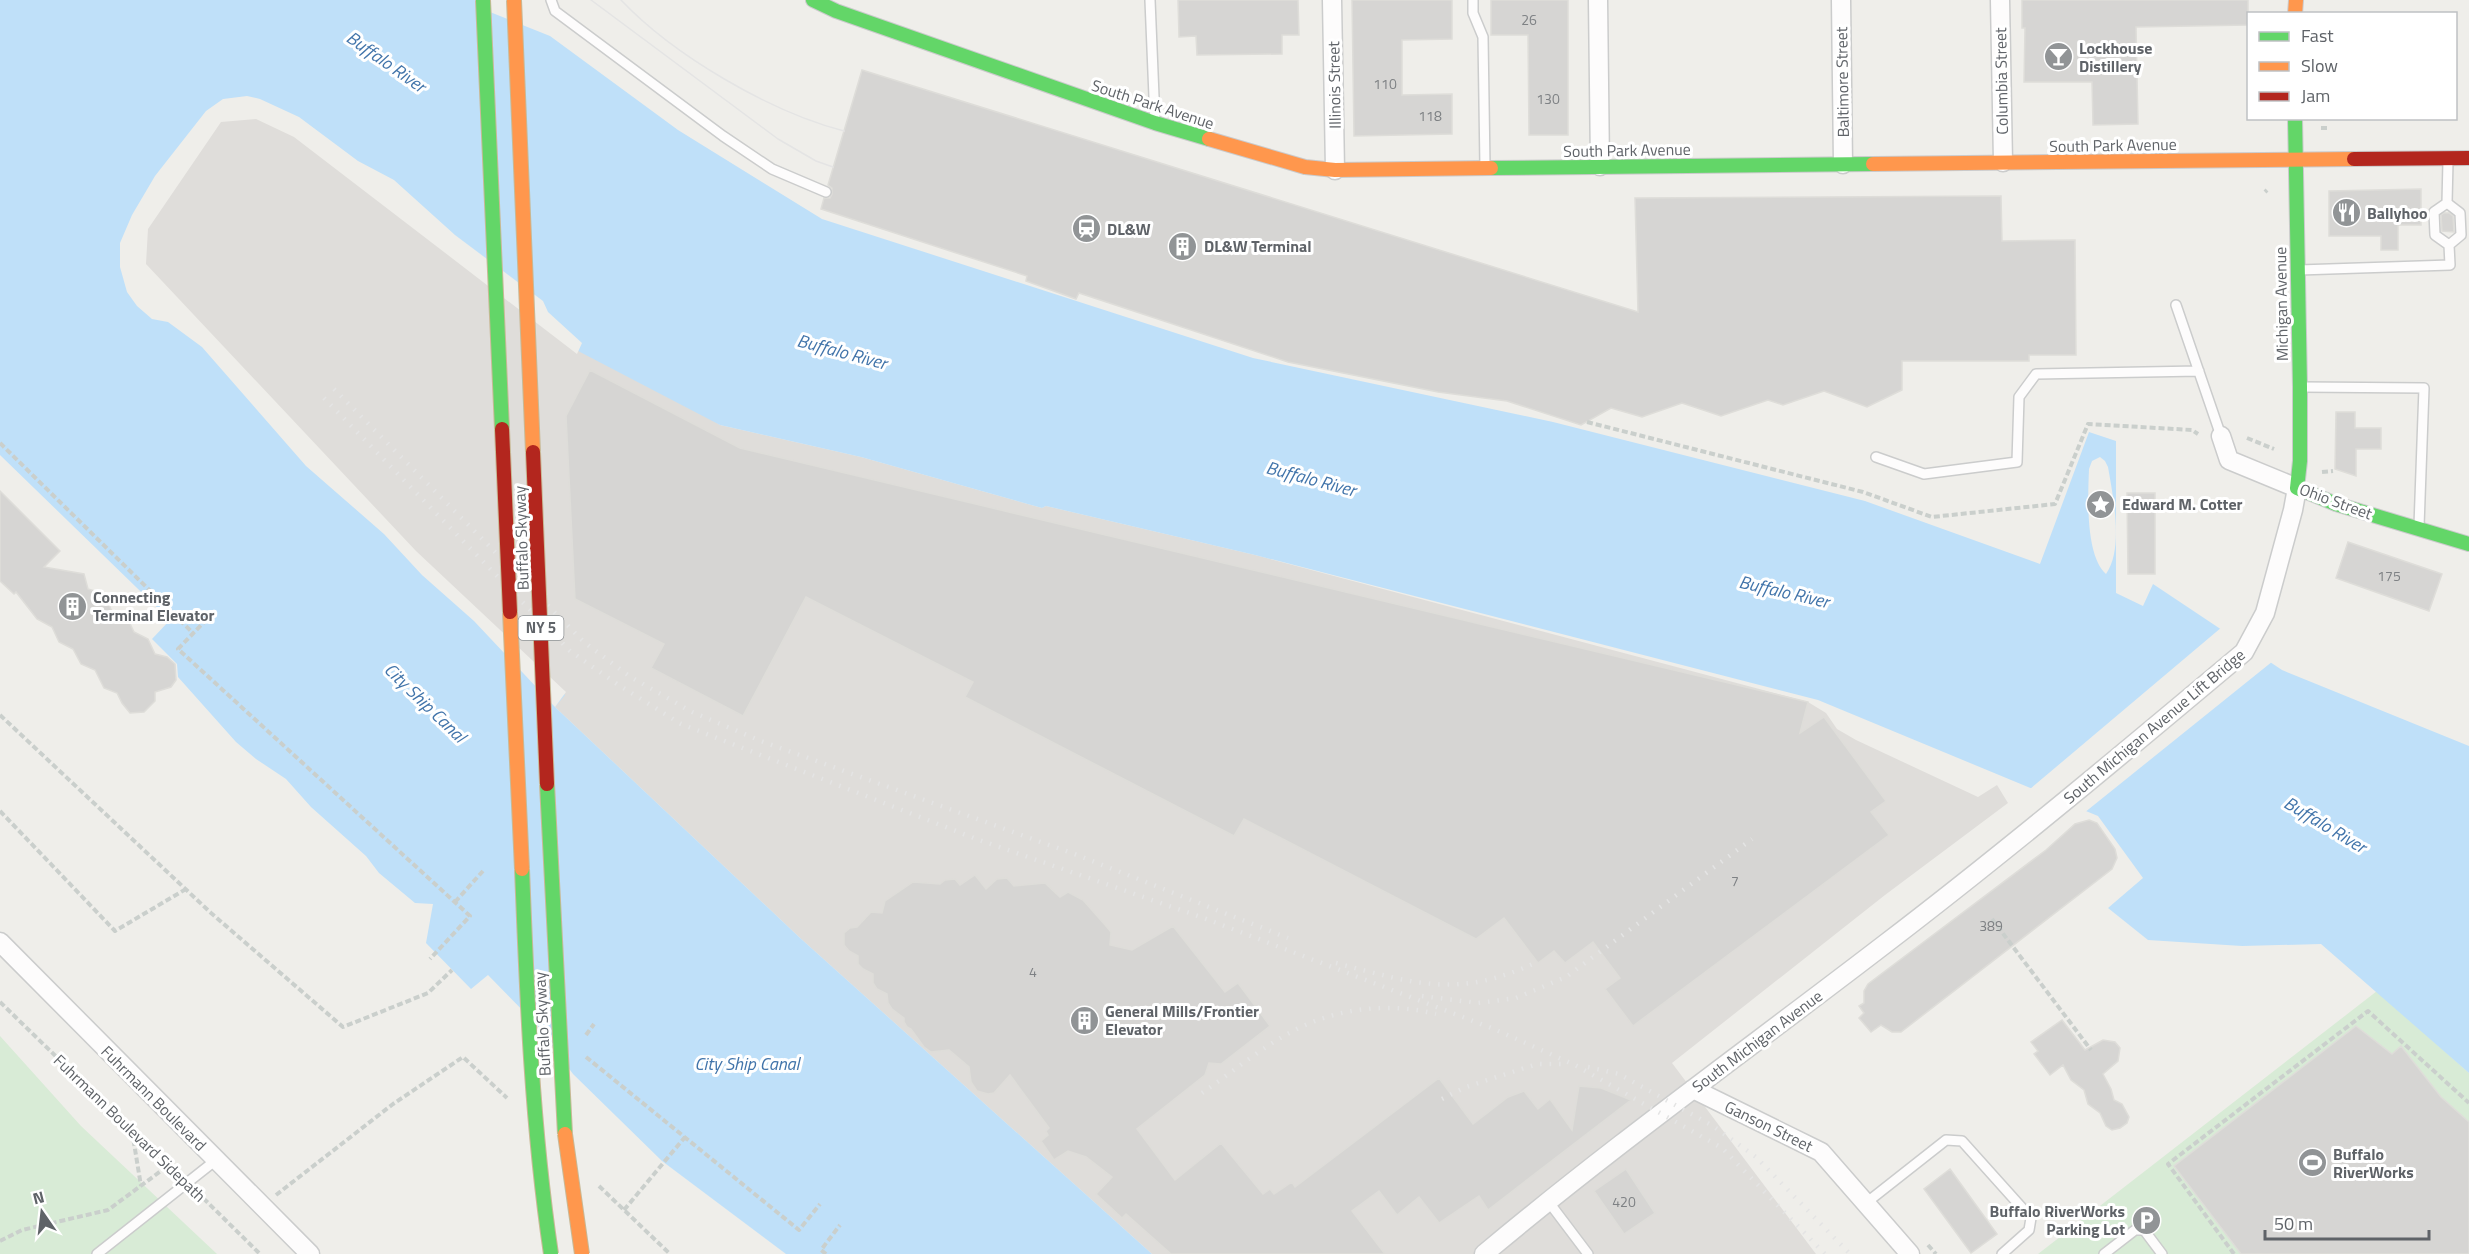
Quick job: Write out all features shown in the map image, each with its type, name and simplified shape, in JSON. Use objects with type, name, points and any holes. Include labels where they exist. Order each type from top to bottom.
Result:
[{"type":"main road","name":"Buffalo Skyway","points":[[483,0],[530,1056],[541,1187],[551,1254]]},
{"type":"main road","name":"Buffalo Skyway","points":[[514,0],[558,1032],[564,1129],[582,1254]]},
{"type":"main road","name":"South Park Avenue","points":[[813,0],[836,11],[1155,123],[1305,167],[1335,170],[2469,158]]},
{"type":"main road","name":"Michigan Avenue","points":[[2295,120],[2300,387],[2300,462],[2297,488]]},
{"type":"main road","name":"Ohio Street","points":[[2297,488],[2336,504],[2469,544]]},
{"type":"street","name":"Illinois Street","points":[[1332,0],[1335,170]]},
{"type":"street","points":[[1598,0],[1600,166]]},
{"type":"street","name":"Baltimore Street","points":[[1841,0],[1843,164]]},
{"type":"street","name":"Columbia Street","points":[[2000,0],[2003,162]]},
{"type":"street","name":"Ohio Street","points":[[2221,436],[2229,460],[2297,488]]},
{"type":"street","name":"South Michigan Avenue Lift Bridge","points":[[2031,830],[2244,652],[2265,613],[2297,488]]},
{"type":"street","name":"South Michigan Avenue","points":[[1484,1254],[1548,1201],[2031,830]]},
{"type":"street","name":"Fuhrmann Boulevard","points":[[0,942],[310,1254]]},
{"type":"street","name":"Ganson Street","points":[[1693,1089],[1821,1152],[1910,1254]]},
{"type":"lane","points":[[551,0],[555,10],[691,114],[772,169],[826,192]]},
{"type":"lane","points":[[1150,0],[1155,123]]},
{"type":"lane","points":[[1473,0],[1473,13],[1483,37],[1485,168]]},
{"type":"lane","points":[[2447,203],[2448,158]]},
{"type":"lane","points":[[2447,203],[2434,212],[2435,235],[2449,245]]},
{"type":"lane","points":[[2447,203],[2460,213],[2461,235],[2449,245]]},
{"type":"lane","points":[[2297,270],[2450,265],[2449,245]]},
{"type":"lane","points":[[2176,305],[2221,436]]},
{"type":"lane","points":[[1876,457],[1924,474],[2017,462],[2019,397],[2036,374],[2199,371]]},
{"type":"lane","points":[[2300,387],[2424,388],[2419,529]]},
{"type":"lane","points":[[1866,1203],[1946,1140],[1962,1141],[2031,1218],[2029,1230],[2002,1254]]},
{"type":"lane","points":[[97,1254],[216,1160]]},
{"type":"lane","points":[[1548,1201],[1588,1254]]},
{"type":"lane","points":[[2104,1254],[2135,1230],[2144,1230],[2162,1254]]},
{"type":"path","points":[[2321,128],[2327,128]]},
{"type":"path","points":[[2247,438],[2274,449]]},
{"type":"path","points":[[0,443],[193,633]]},
{"type":"path","points":[[2322,472],[2333,471]]},
{"type":"path","points":[[207,619],[178,649],[470,916],[430,959]]},
{"type":"path","points":[[0,715],[186,889],[343,1027],[428,993],[452,970]]},
{"type":"path","points":[[0,811],[115,931],[186,889]]},
{"type":"path","points":[[455,902],[483,871]]},
{"type":"path","points":[[1992,919],[2091,1050]]},
{"type":"path","name":"Fuhrmann Boulevard Sidepath","points":[[0,1002],[260,1254]]},
{"type":"path","points":[[2234,1254],[2168,1164],[2368,1011],[2469,1103]]},
{"type":"path","points":[[583,1041],[594,1024]]},
{"type":"path","points":[[586,1056],[799,1230],[820,1204]]},
{"type":"path","points":[[262,1206],[393,1104],[463,1057],[514,1105]]},
{"type":"path","points":[[131,1129],[141,1186]]},
{"type":"path","points":[[624,1210],[685,1137]]},
{"type":"path","points":[[0,1241],[22,1230],[108,1210],[169,1165]]},
{"type":"path","points":[[598,1186],[670,1254]]},
{"type":"path","points":[[826,1254],[821,1250],[840,1225]]},
{"type":"shaded area","points":[[256,116],[295,134],[720,425],[861,457],[1042,508],[1046,506],[1255,555],[1808,702],[1826,713],[1837,729],[1856,740],[1978,797],[1997,785],[2008,803],[1885,895],[1672,1063],[1816,1254],[1152,1254],[799,937],[555,707],[564,695],[414,553],[143,265],[145,228],[219,119]]},
{"type":"green space","name":"Buffalo RiverWorks","points":[[2377,991],[2469,1073],[2469,1254],[2038,1254]]},
{"type":"green space","points":[[0,1036],[81,1126],[217,1254],[0,1254]]},
{"type":"water","points":[[0,0],[481,0],[490,12],[550,36],[678,130],[822,219],[1253,358],[1553,422],[1865,501],[2040,564],[2089,432],[2116,441],[2116,593],[2143,606],[2153,584],[2282,670],[2469,746],[2469,1073],[2321,944],[2242,946],[2148,940],[2108,908],[2143,878],[2098,816],[1818,700],[1255,555],[1046,506],[1042,508],[861,457],[720,425],[580,352],[295,134],[256,116],[219,119],[145,228],[143,265],[414,553],[565,695],[555,707],[799,937],[1152,1254],[786,1254],[662,1161],[573,1074],[537,1025],[488,975],[471,989],[426,943],[433,904],[415,903],[379,873],[366,856],[311,807],[286,779],[236,742],[178,677],[177,664],[152,639],[170,620],[0,455]]},
{"type":"pier","points":[[247,96],[260,99],[299,117],[358,161],[394,180],[455,235],[543,301],[548,312],[582,343],[577,354],[294,137],[256,119],[221,122],[148,229],[146,264],[416,551],[566,692],[555,707],[474,621],[422,575],[384,534],[306,466],[202,347],[168,322],[152,319],[137,306],[127,292],[120,267],[120,243],[132,215],[155,176],[206,111],[223,99]]},
{"type":"pier","points":[[2222,627],[2273,661],[2084,813],[2030,789]]},
{"type":"building","points":[[1178,0],[1298,0],[1299,35],[1282,35],[1282,54],[1197,55],[1196,36],[1179,37]]},
{"type":"building","points":[[1352,0],[1452,0],[1452,39],[1402,40],[1402,95],[1452,94],[1452,134],[1354,136]]},
{"type":"building","points":[[1491,0],[1568,0],[1568,135],[1529,135],[1528,35],[1491,35]]},
{"type":"building","points":[[2022,0],[2248,0],[2247,25],[2136,27],[2138,124],[2093,125],[2092,82],[2024,82],[2025,28],[2022,28]]},
{"type":"building","name":"DL&W Terminal","points":[[862,70],[1638,312],[1635,198],[2001,196],[2002,241],[2075,240],[2076,355],[2029,355],[2029,361],[1902,361],[1902,390],[1867,407],[1824,391],[1783,405],[1768,400],[1721,416],[1682,403],[1642,417],[1611,408],[1581,425],[1507,401],[1438,392],[1288,362],[1079,293],[1076,299],[1026,281],[1027,276],[821,209],[824,198],[830,198],[832,194],[832,188],[828,185]]},
{"type":"building","points":[[2421,189],[2421,225],[2398,225],[2398,250],[2381,250],[2381,236],[2329,236],[2329,191]]},
{"type":"building","points":[[2444,213],[2453,216],[2454,232],[2442,231],[2441,215]]},
{"type":"building","points":[[590,370],[740,448],[1808,702],[1800,733],[1824,717],[1886,801],[1871,812],[1889,835],[1633,1026],[1605,989],[1620,978],[1593,942],[1565,963],[1554,951],[1538,963],[1504,918],[1476,939],[1244,819],[1234,836],[965,697],[973,682],[806,597],[743,716],[651,668],[664,644],[575,599],[566,416]]},
{"type":"building","points":[[2336,412],[2355,412],[2355,428],[2381,428],[2381,449],[2356,449],[2356,476],[2335,469]]},
{"type":"building","name":"Connecting Terminal Elevator","points":[[0,491],[60,551],[44,567],[84,574],[88,589],[105,594],[112,612],[127,617],[134,632],[148,639],[155,654],[167,657],[175,664],[176,680],[171,687],[155,692],[155,701],[144,712],[130,713],[117,693],[104,688],[95,670],[81,664],[73,649],[59,642],[52,627],[37,619],[16,592],[14,594],[0,581]]},
{"type":"building","points":[[2127,493],[2155,493],[2155,574],[2128,574]]},
{"type":"building","points":[[2348,542],[2442,574],[2429,611],[2336,578]]},
{"type":"building","points":[[2089,820],[2097,823],[2115,849],[2117,858],[2112,869],[1901,1032],[1892,1032],[1881,1025],[1871,1032],[1859,1018],[1864,1013],[1859,1006],[1864,1003],[1864,991],[1868,984],[2046,850],[2075,824]]},
{"type":"building","points":[[975,875],[986,889],[997,879],[1007,878],[1014,886],[1045,883],[1060,897],[1068,892],[1083,900],[1111,932],[1110,945],[1132,950],[1173,926],[1225,992],[1238,983],[1270,1026],[1221,1064],[1209,1063],[1205,1075],[1137,1129],[1175,1180],[1221,1143],[1263,1194],[1270,1189],[1274,1194],[1292,1182],[1295,1187],[1439,1078],[1473,1124],[1508,1097],[1524,1091],[1538,1109],[1550,1099],[1572,1130],[1579,1086],[1601,1088],[1631,1100],[1488,1210],[1479,1196],[1439,1223],[1419,1197],[1397,1215],[1379,1191],[1352,1211],[1385,1254],[1171,1254],[1126,1214],[1122,1218],[1096,1194],[1112,1177],[1086,1157],[1068,1151],[1054,1160],[1041,1141],[1048,1135],[1046,1131],[1049,1128],[1010,1075],[994,1093],[977,1091],[971,1082],[969,1067],[949,1050],[931,1052],[924,1047],[907,1027],[904,1018],[892,1009],[888,1003],[887,994],[877,989],[873,983],[873,974],[858,964],[858,956],[844,945],[844,933],[850,928],[857,927],[871,912],[882,913],[885,901],[913,882],[940,884],[945,880],[955,879],[960,885]]},
{"type":"building","points":[[2062,1020],[2085,1050],[2103,1040],[2115,1042],[2120,1048],[2118,1061],[2103,1074],[2114,1100],[2122,1104],[2129,1117],[2127,1123],[2120,1128],[2112,1130],[2106,1126],[2100,1113],[2088,1104],[2084,1090],[2071,1080],[2063,1065],[2050,1075],[2034,1054],[2038,1051],[2031,1042]]},
{"type":"building","name":"Buffalo RiverWorks","points":[[2356,1026],[2392,1054],[2401,1046],[2441,1097],[2469,1122],[2469,1254],[2241,1254],[2174,1166]]},
{"type":"building","points":[[1626,1169],[1655,1213],[1624,1234],[1594,1191]]},
{"type":"building","points":[[1950,1169],[1997,1234],[1971,1253],[1924,1189]]},
{"type":"tram line","points":[[591,0],[778,139],[816,161],[833,167]]},
{"type":"tram line","points":[[621,0],[667,41],[724,79],[785,110],[844,131]]},
{"type":"railway","points":[[334,389],[584,642],[629,676],[692,712],[761,741],[1077,855],[1288,938]]},
{"type":"railway","points":[[324,398],[570,651],[681,724],[979,840],[1201,917],[1494,1029],[1575,1065],[1722,1148],[1825,1254]]},
{"type":"railway","points":[[1422,996],[1478,1003],[1516,998],[1566,977],[1752,839]]},
{"type":"railway","points":[[1336,963],[1414,982],[1460,984],[1484,981],[1509,974],[1537,962]]},
{"type":"railway","points":[[1202,1093],[1281,1037],[1327,1017],[1345,1012],[1381,1008],[1400,1008],[1436,1014]]},
{"type":"railway","points":[[1442,1099],[1466,1087],[1537,1064],[1568,1064]]},
{"type":"railway","points":[[1588,1067],[1619,1074],[1713,1126],[1756,1157],[1850,1254]]},
{"type":"traffic: fast","points":[[483,0],[502,429]]},
{"type":"traffic: fast","points":[[813,0],[836,11],[1155,123],[1209,139]]},
{"type":"traffic: fast","points":[[2295,120],[2300,387],[2300,461],[2297,488],[2336,504],[2469,544]]},
{"type":"traffic: fast","points":[[1491,168],[1873,164]]},
{"type":"traffic: fast","points":[[547,784],[565,1134]]},
{"type":"traffic: fast","points":[[522,869],[528,1014],[535,1110],[551,1254]]},
{"type":"traffic: slow","points":[[514,0],[533,452]]},
{"type":"traffic: slow","points":[[2295,12],[2296,0]]},
{"type":"traffic: slow","points":[[1209,139],[1305,167],[1335,170],[1491,168]]},
{"type":"traffic: slow","points":[[1873,164],[2354,159]]},
{"type":"traffic: slow","points":[[510,612],[522,869]]},
{"type":"traffic: slow","points":[[565,1134],[582,1254]]},
{"type":"traffic: jam","points":[[2354,159],[2469,158]]},
{"type":"traffic: jam","points":[[502,429],[510,612]]},
{"type":"traffic: jam","points":[[533,452],[547,784]]},
{"type":"place","name":"Lockhouse Distillery","points":[[2058,57]]},
{"type":"place","name":"Ballyhoo","points":[[2346,213]]},
{"type":"place","name":"DL&W","points":[[1086,229]]},
{"type":"place","name":"DL&W Terminal","points":[[1183,246]]},
{"type":"place","name":"Edward M. Cotter","points":[[2101,504]]},
{"type":"place","name":"Connecting Terminal Elevator","points":[[72,606]]},
{"type":"place","name":"General Mills/Frontier Elevator","points":[[1084,1020]]},
{"type":"place","name":"Buffalo RiverWorks","points":[[2312,1163]]},
{"type":"place","name":"Buffalo RiverWorks Parking Lot","points":[[2146,1220]]},
{"type":"water label","name":"Buffalo River","points":[[386,62]]},
{"type":"water label","name":"Buffalo River","points":[[842,352]]},
{"type":"water label","name":"Buffalo River","points":[[1311,479]]},
{"type":"water label","name":"Buffalo River","points":[[1784,592]]},
{"type":"water label","name":"City Ship Canal","points":[[425,703]]},
{"type":"water label","name":"Buffalo River","points":[[2325,825]]},
{"type":"water label","name":"City Ship Canal","points":[[747,1064]]}]
